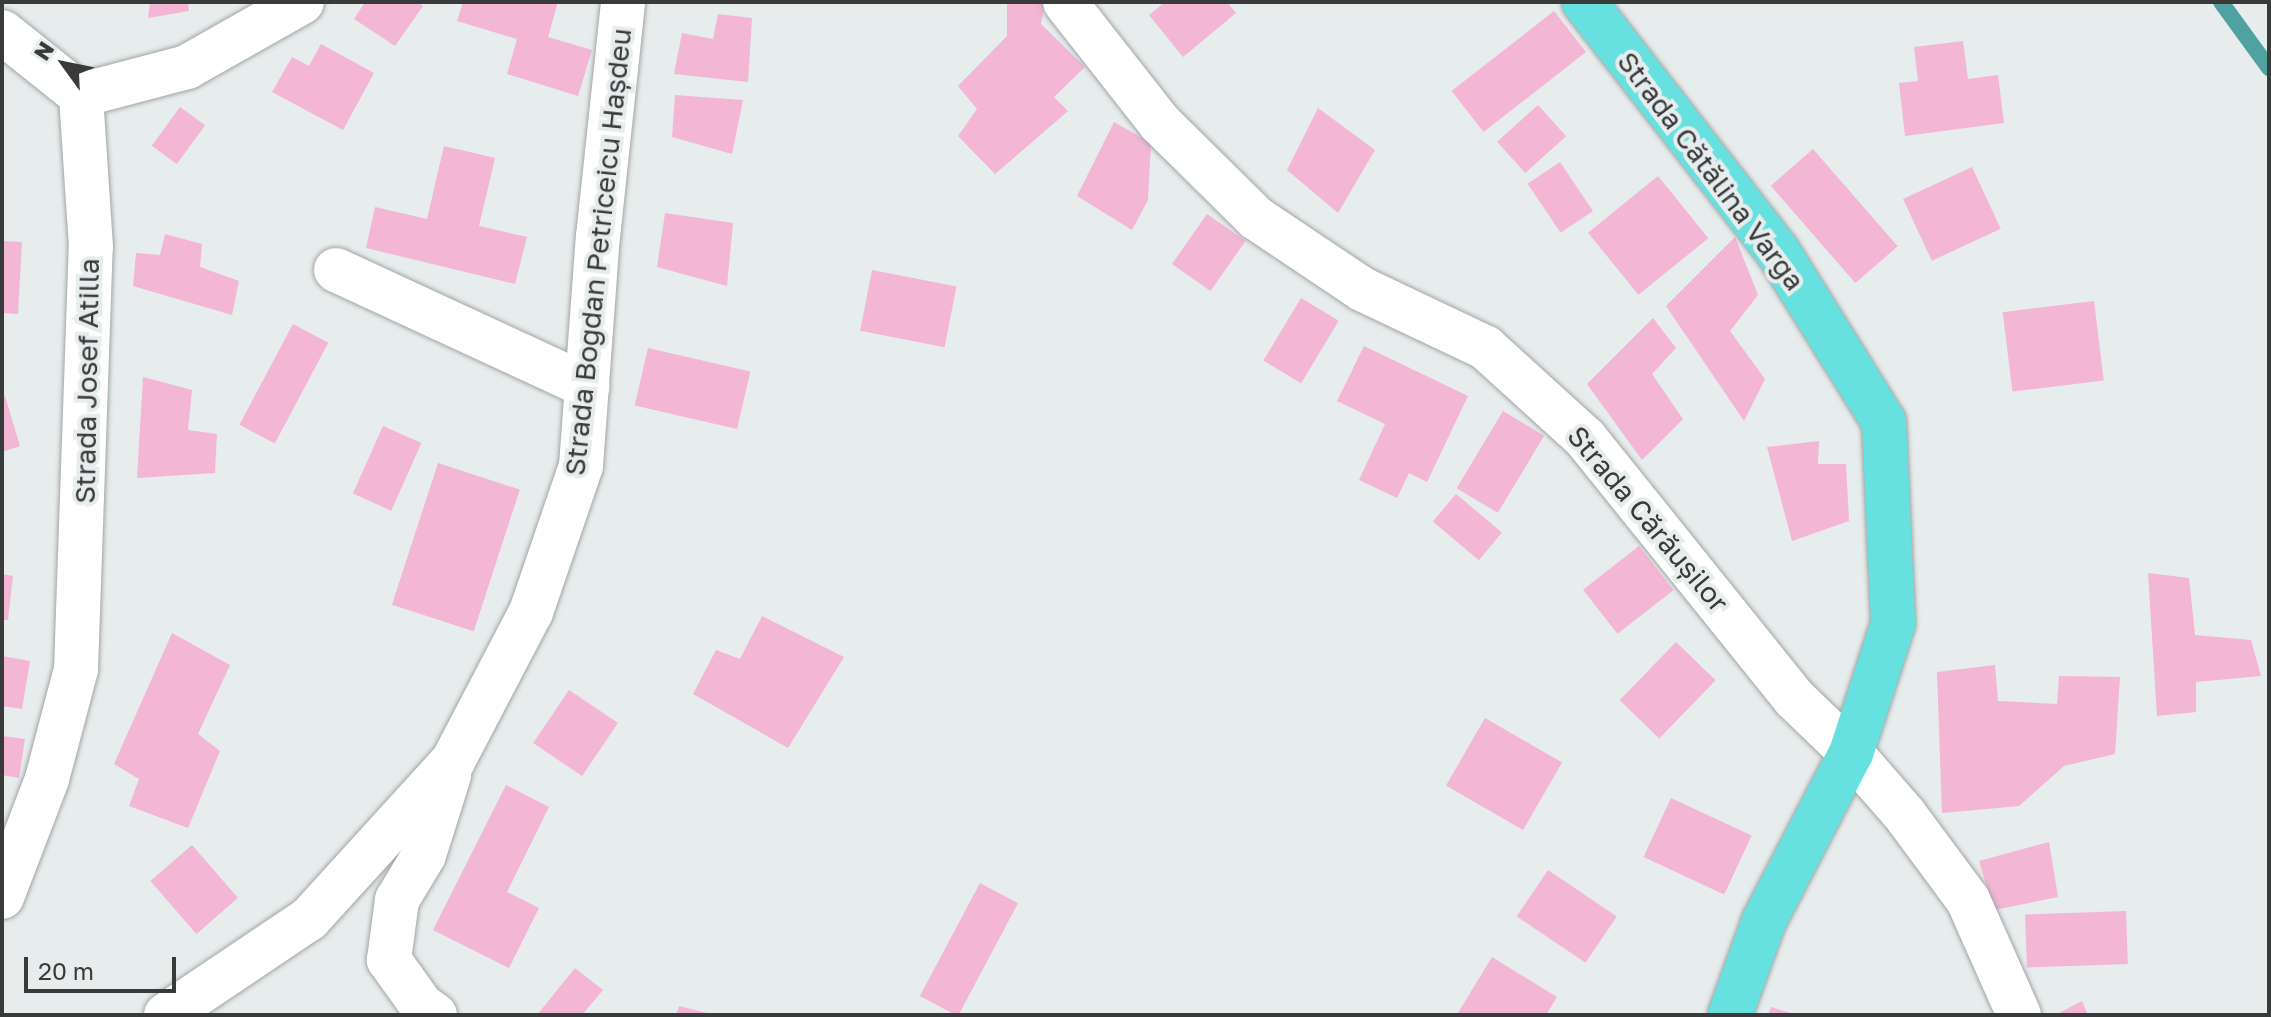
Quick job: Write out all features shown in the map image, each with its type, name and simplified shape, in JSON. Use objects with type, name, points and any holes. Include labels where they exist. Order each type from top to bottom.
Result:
[{"type":"main road","name":"Strada Cătălina Varga","points":[[1584,2],[1778,252],[1884,422],[1893,624],[1851,753],[1764,921],[1730,1015]]},
{"type":"street","points":[[2,32],[81,95],[187,67],[302,2]]},
{"type":"street","name":"Strada Bogdan Petriceicu Hașdeu","points":[[166,1015],[309,919],[453,761],[531,612],[581,466],[623,2]]},
{"type":"street","name":"Strada Cărăușilor","points":[[1065,2],[1160,123],[1256,218],[1362,289],[1486,348],[1585,438],[1794,698],[1851,753],[1905,815],[1968,900],[2019,1015]]},
{"type":"street","name":"Strada Josef Atilla","points":[[2,897],[47,779],[76,669],[91,247],[81,95]]},
{"type":"street","points":[[336,270],[587,386]]},
{"type":"street","points":[[435,1015],[422,1006],[389,960],[397,900],[424,855],[453,761]]},
{"type":"building","points":[[150,2],[188,2],[189,11],[148,18]]},
{"type":"building","points":[[365,2],[417,2],[423,6],[395,46],[354,19]]},
{"type":"building","points":[[463,2],[558,2],[548,37],[592,50],[578,96],[507,74],[517,39],[457,21]]},
{"type":"building","points":[[1007,2],[1045,2],[1041,24],[1085,67],[1054,97],[1068,111],[995,174],[958,136],[977,109],[958,86],[1007,36]]},
{"type":"building","points":[[1165,2],[1227,2],[1236,13],[1183,57],[1149,15]]},
{"type":"building","points":[[1554,11],[1586,52],[1484,132],[1452,91]]},
{"type":"building","points":[[718,14],[752,18],[748,82],[674,74],[682,33],[713,39]]},
{"type":"building","points":[[1963,41],[1968,79],[1998,75],[2004,123],[1905,136],[1899,83],[1918,81],[1914,47]]},
{"type":"building","points":[[321,44],[374,73],[343,130],[272,92],[292,57],[309,66]]},
{"type":"building","points":[[675,95],[743,100],[732,154],[672,137]]},
{"type":"building","points":[[1538,105],[1566,136],[1525,173],[1497,142]]},
{"type":"building","points":[[180,107],[205,125],[177,164],[152,146]]},
{"type":"building","points":[[1318,108],[1375,150],[1338,213],[1287,170]]},
{"type":"building","points":[[1114,122],[1151,143],[1148,200],[1132,230],[1077,196]]},
{"type":"building","points":[[444,146],[495,158],[479,226],[527,237],[515,284],[366,248],[375,207],[427,219]]},
{"type":"building","points":[[1813,149],[1898,246],[1855,283],[1771,186]]},
{"type":"building","points":[[1560,162],[1593,211],[1561,233],[1528,184]]},
{"type":"building","points":[[1972,167],[2001,229],[1932,261],[1903,199]]},
{"type":"building","points":[[1658,176],[1708,238],[1638,295],[1588,233]]},
{"type":"building","points":[[665,213],[733,223],[727,286],[657,267]]},
{"type":"building","points":[[1207,214],[1246,241],[1211,291],[1172,264]]},
{"type":"building","points":[[165,234],[202,244],[200,267],[239,281],[232,315],[133,286],[136,253],[160,255]]},
{"type":"building","points":[[1735,237],[1758,295],[1730,331],[1765,379],[1744,421],[1666,306]]},
{"type":"building","points":[[2,241],[22,242],[18,314],[2,313]]},
{"type":"building","points":[[872,270],[956,286],[945,347],[860,331]]},
{"type":"building","points":[[1301,298],[1339,321],[1301,383],[1263,361]]},
{"type":"building","points":[[2094,301],[2104,380],[2012,392],[2003,312]]},
{"type":"building","points":[[1653,318],[1676,348],[1652,374],[1683,419],[1642,460],[1587,384]]},
{"type":"building","points":[[293,324],[328,343],[275,443],[239,425]]},
{"type":"building","points":[[1364,346],[1468,396],[1427,482],[1409,473],[1397,498],[1359,480],[1385,424],[1337,401]]},
{"type":"building","points":[[648,348],[750,372],[737,429],[635,405]]},
{"type":"building","points":[[143,377],[192,390],[188,430],[217,434],[215,473],[137,478]]},
{"type":"building","points":[[5,396],[20,446],[2,452],[2,397]]},
{"type":"building","points":[[1503,411],[1544,436],[1498,513],[1457,488]]},
{"type":"building","points":[[383,426],[421,443],[391,511],[353,494]]},
{"type":"building","points":[[1819,441],[1818,464],[1846,464],[1849,521],[1792,541],[1767,447]]},
{"type":"building","points":[[438,463],[520,490],[474,631],[392,605]]},
{"type":"building","points":[[1456,494],[1502,533],[1479,560],[1433,522]]},
{"type":"building","points":[[1639,546],[1673,590],[1618,634],[1583,590]]},
{"type":"building","points":[[2148,573],[2189,578],[2195,635],[2251,640],[2261,676],[2196,682],[2196,712],[2157,716]]},
{"type":"building","points":[[2,574],[13,576],[8,620],[2,620]]},
{"type":"building","points":[[762,616],[844,657],[788,748],[693,694],[716,650],[740,659]]},
{"type":"building","points":[[172,633],[230,665],[198,734],[220,751],[188,828],[129,806],[139,779],[114,764]]},
{"type":"building","points":[[1676,642],[1716,680],[1659,738],[1620,700]]},
{"type":"building","points":[[2,656],[30,661],[22,709],[2,706]]},
{"type":"building","points":[[1995,665],[1998,701],[2057,704],[2059,676],[2120,677],[2115,754],[2064,766],[2019,806],[1942,813],[1937,672]]},
{"type":"building","points":[[569,690],[618,723],[582,776],[533,743]]},
{"type":"building","points":[[1485,718],[1562,762],[1523,830],[1446,786]]},
{"type":"building","points":[[2,736],[25,739],[19,778],[2,775]]},
{"type":"building","points":[[506,785],[549,807],[507,892],[539,908],[509,968],[433,930]]},
{"type":"building","points":[[1671,798],[1752,836],[1724,895],[1644,857]]},
{"type":"building","points":[[2049,842],[2058,897],[1994,910],[1979,861]]},
{"type":"building","points":[[192,845],[238,898],[196,934],[150,881]]},
{"type":"building","points":[[1548,870],[1617,916],[1585,963],[1517,916]]},
{"type":"building","points":[[980,883],[1018,903],[959,1015],[920,996]]},
{"type":"building","points":[[2126,911],[2128,964],[2027,967],[2025,915]]},
{"type":"building","points":[[1492,957],[1557,997],[1546,1015],[1458,1013]]},
{"type":"building","points":[[575,968],[603,990],[582,1015],[537,1015]]},
{"type":"building","points":[[2082,1001],[2088,1015],[2055,1015]]},
{"type":"building","points":[[679,1006],[711,1014],[711,1015],[676,1015]]},
{"type":"building","points":[[1771,1007],[1794,1014],[1794,1015],[1768,1015]]},
{"type":"waterway","points":[[2221,2],[2269,68]]}]
